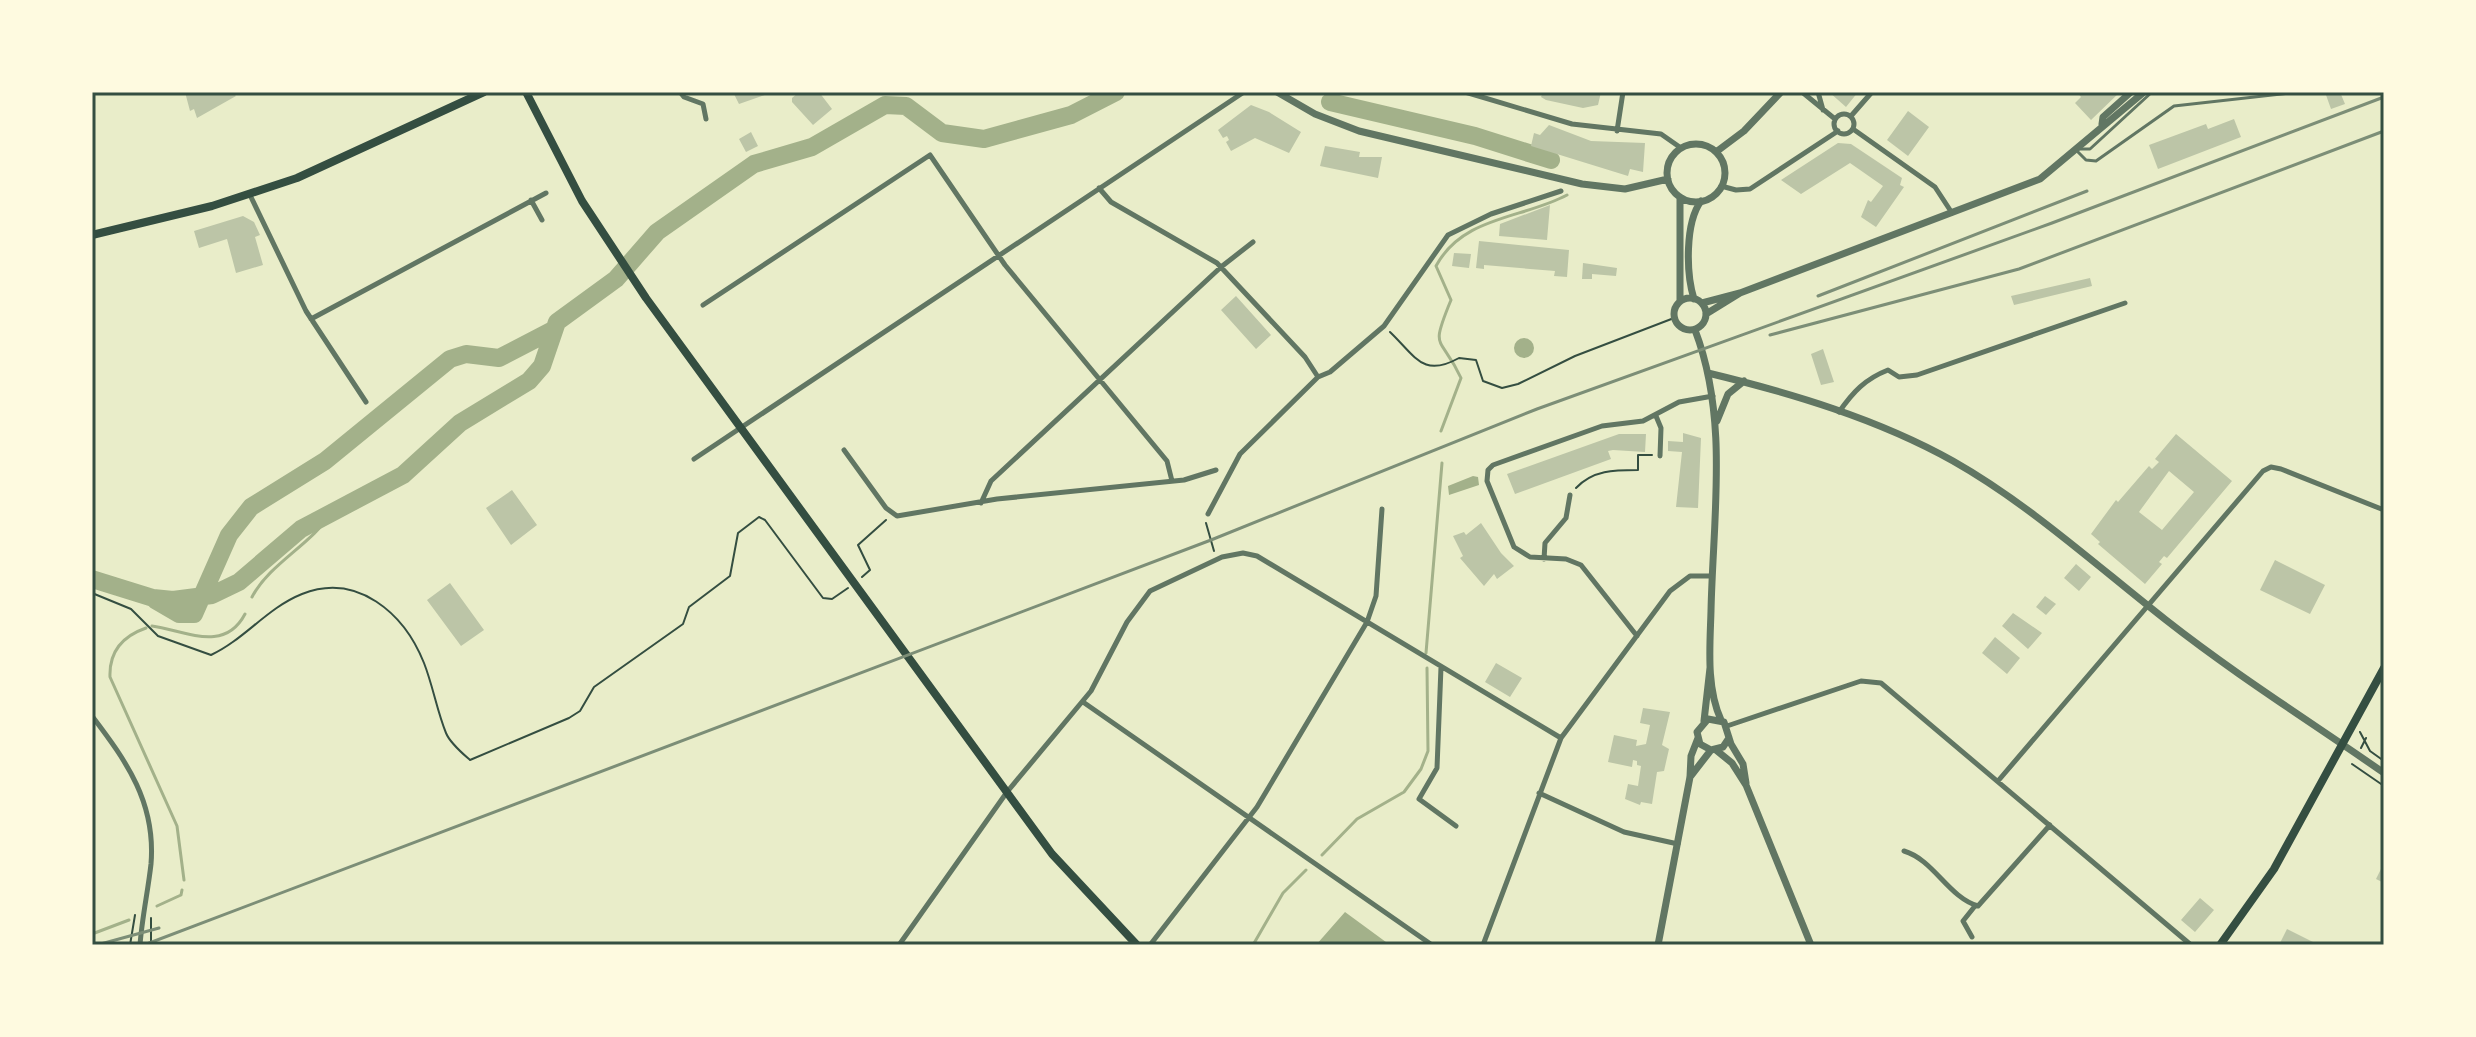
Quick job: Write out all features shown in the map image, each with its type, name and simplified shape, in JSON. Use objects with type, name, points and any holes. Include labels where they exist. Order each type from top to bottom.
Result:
[{"type":"main road","points":[[92,235],[250,195],[325,166],[484,92]]},
{"type":"main road","points":[[526,92],[569,179],[617,257],[1071,878],[1137,945]]},
{"type":"main road","points":[[2220,945],[2274,869],[2384,668]]},
{"type":"street","points":[[680,92],[684,97],[703,104],[706,119]]},
{"type":"street","points":[[694,459],[1244,92]]},
{"type":"street","points":[[1277,92],[1315,114],[1359,131],[1582,184],[1625,189],[1668,179]]},
{"type":"street","points":[[1465,92],[1550,119],[1617,131],[1665,135],[1681,148]]},
{"type":"street","points":[[1617,131],[1623,92]]},
{"type":"street","points":[[1716,152],[1744,131],[1781,92]]},
{"type":"street","points":[[1802,92],[1836,119],[1838,131]]},
{"type":"street","points":[[1818,92],[1823,110]]},
{"type":"street","points":[[1872,92],[1851,116],[1853,129],[1935,187],[1952,213]]},
{"type":"street","points":[[2102,124],[2103,117],[2131,92]]},
{"type":"street","points":[[1680,301],[1740,293],[2040,179],[2102,124],[2113,121],[2144,92]]},
{"type":"street","points":[[1836,119],[1841,114],[1851,116]]},
{"type":"street","points":[[1721,186],[1750,189],[1838,131],[1848,133],[1853,129]]},
{"type":"street","points":[[1699,144],[1716,152],[1724,168],[1721,186],[1696,207],[1690,252],[1698,301],[1706,314],[1704,323],[1695,330],[1681,329],[1674,318],[1680,301],[1680,197],[1668,179],[1669,161],[1681,148],[1699,144]]},
{"type":"street","points":[[703,305],[930,155],[998,255],[1167,461],[1172,481]]},
{"type":"street","points":[[1099,188],[1111,202],[1221,267],[1305,357],[1318,377]]},
{"type":"street","points":[[1208,514],[1240,454],[1318,377],[1330,372],[1384,326],[1448,235],[1491,214],[1561,191]]},
{"type":"street","points":[[311,319],[546,193]]},
{"type":"street","points":[[250,195],[311,319],[366,402]]},
{"type":"street","points":[[1680,197],[1701,201]]},
{"type":"street","points":[[531,200],[542,220]]},
{"type":"street","points":[[981,503],[991,481],[1221,267],[1253,242]]},
{"type":"street","points":[[1706,314],[1740,293]]},
{"type":"street","points":[[1839,412],[1860,385],[1888,370],[1899,377],[1917,375],[2125,303]]},
{"type":"street","points":[[1658,945],[1690,777],[1691,756],[1704,721],[1710,668],[1716,423],[1708,373],[1695,330]]},
{"type":"street","points":[[1708,373],[1744,381],[1839,412],[1920,444],[1964,468],[2041,522],[2251,683],[2384,773]]},
{"type":"street","points":[[1716,423],[1728,394],[1744,381]]},
{"type":"street","points":[[1637,636],[1581,565],[1566,559],[1525,555],[1510,542],[1487,481],[1490,467],[1602,426],[1634,423],[1656,416],[1679,402],[1713,396]]},
{"type":"street","points":[[1656,416],[1661,428],[1660,456]]},
{"type":"street","points":[[844,450],[893,514],[909,515],[981,503],[1194,478],[1216,470]]},
{"type":"street","points":[[1998,781],[2267,468],[2281,469],[2384,510]]},
{"type":"street","points":[[1544,559],[1546,541],[1566,518],[1570,495]]},
{"type":"street","points":[[1150,945],[1249,817],[1367,622],[1376,596],[1382,509]]},
{"type":"street","points":[[899,945],[1007,792],[1083,702],[1127,622],[1150,591],[1159,583],[1235,553],[1257,556],[1561,738]]},
{"type":"street","points":[[1483,945],[1561,738],[1679,582],[1690,576],[1712,576]]},
{"type":"street","points":[[1441,667],[1437,768],[1419,799],[1456,826]]},
{"type":"street","points":[[1710,668],[1729,738],[1743,764],[1746,785]]},
{"type":"street","points":[[1704,721],[1724,723],[1855,683],[1876,681],[2191,945]]},
{"type":"street","points":[[1083,702],[1432,945]]},
{"type":"street","points":[[92,716],[120,752],[143,796],[151,831],[150,876],[140,945]]},
{"type":"street","points":[[1698,738],[1729,758],[1746,785],[1811,945]]},
{"type":"street","points":[[1690,777],[1729,738]]},
{"type":"street","points":[[1539,793],[1624,832],[1678,844]]},
{"type":"street","points":[[1972,937],[1963,921],[1975,906],[1983,903],[2050,825]]},
{"type":"street","points":[[1904,851],[1918,855],[1975,906]]},
{"type":"lane","points":[[2075,149],[2090,149],[2152,92]]},
{"type":"lane","points":[[2075,149],[2086,160],[2096,161],[2174,106],[2286,96],[2300,92]]},
{"type":"lane","points":[[142,879],[150,876]]},
{"type":"path","points":[[1384,326],[1426,365],[1438,368],[1455,360],[1476,360],[1483,381],[1494,387],[1510,386],[1640,329],[1674,318]]},
{"type":"path","points":[[1570,495],[1585,479],[1610,470],[1638,470],[1638,455],[1660,456]]},
{"type":"path","points":[[869,573],[858,545],[893,514]]},
{"type":"path","points":[[1208,514],[1206,524],[1217,559]]},
{"type":"path","points":[[92,593],[131,609],[158,636],[211,655],[234,644],[273,610],[297,596],[335,586],[358,591],[390,612],[410,635],[434,691],[446,734],[470,760],[580,711],[594,687],[683,624],[689,607],[730,576],[738,533],[759,517],[765,520],[820,596],[828,600],[839,594]]},
{"type":"path","points":[[2359,731],[2370,751],[2384,761]]},
{"type":"path","points":[[2352,765],[2384,786]]},
{"type":"path","points":[[130,945],[136,911]]},
{"type":"path","points":[[151,914],[151,945]]},
{"type":"shaded area","points":[[1524,338],[1531,341],[1534,348],[1531,355],[1524,358],[1517,355],[1514,348],[1517,341]]},
{"type":"shaded area","points":[[1478,477],[1479,485],[1449,495],[1448,486]]},
{"type":"shaded area","points":[[1345,912],[1390,945],[1316,945]]},
{"type":"building","points":[[185,92],[232,92],[236,96],[197,118],[194,109],[190,111]]},
{"type":"building","points":[[733,92],[773,92],[739,104]]},
{"type":"building","points":[[799,92],[819,92],[832,109],[813,125],[792,102]]},
{"type":"building","points":[[1543,92],[1601,92],[1598,105],[1583,108],[1546,100],[1541,97]]},
{"type":"building","points":[[1829,92],[1858,92],[1846,107]]},
{"type":"building","points":[[2077,92],[2120,92],[2091,120],[2075,103],[2081,97]]},
{"type":"building","points":[[2340,92],[2345,104],[2331,109],[2326,95]]},
{"type":"building","points":[[1251,105],[1301,132],[1289,153],[1255,138],[1231,151],[1226,142],[1229,140],[1227,136],[1223,138],[1218,130]]},
{"type":"building","points":[[1908,111],[1929,127],[1908,156],[1887,140]]},
{"type":"building","points":[[2234,119],[2241,137],[2158,169],[2149,145],[2206,124],[2208,129]]},
{"type":"building","points":[[1549,125],[1591,141],[1645,143],[1643,172],[1630,169],[1628,176],[1531,146],[1534,133],[1540,135]]},
{"type":"building","points":[[751,132],[758,146],[746,152],[739,139]]},
{"type":"building","points":[[1838,143],[1851,144],[1902,178],[1900,185],[1904,187],[1876,227],[1861,217],[1868,200],[1871,202],[1883,186],[1850,163],[1801,194],[1781,180]]},
{"type":"building","points":[[1325,146],[1360,152],[1359,157],[1382,157],[1378,178],[1320,166]]},
{"type":"building","points":[[1550,205],[1547,240],[1499,236],[1500,224]]},
{"type":"building","points":[[243,216],[254,222],[260,235],[255,237],[263,265],[236,273],[227,239],[199,248],[194,231]]},
{"type":"building","points":[[1479,241],[1569,250],[1567,277],[1554,276],[1555,271],[1484,265],[1484,269],[1476,268]]},
{"type":"building","points":[[1454,253],[1471,254],[1469,268],[1452,266]]},
{"type":"building","points":[[1583,263],[1617,268],[1616,276],[1592,274],[1592,279],[1582,279]]},
{"type":"building","points":[[2090,278],[2092,286],[2014,305],[2011,296]]},
{"type":"building","points":[[1236,296],[1271,335],[1256,349],[1221,310]]},
{"type":"building","points":[[1823,349],[1834,382],[1821,385],[1811,354]]},
{"type":"building","points":[[1683,433],[1701,438],[1698,508],[1676,507],[1682,452],[1668,451],[1668,441],[1683,442]]},
{"type":"building","points":[[1619,434],[1646,434],[1645,452],[1608,451],[1611,459],[1515,494],[1507,474]]},
{"type":"building","points":[[2176,434],[2232,481],[2167,558],[2164,556],[2159,562],[2162,564],[2145,584],[2098,544],[2100,542],[2091,534],[2116,500],[2118,502],[2149,466],[2152,469],[2159,462],[2155,459]],"holes":[[[2169,471],[2194,492],[2162,530],[2139,512]]]},
{"type":"building","points":[[512,490],[537,525],[511,545],[486,508]]},
{"type":"building","points":[[1481,523],[1514,566],[1497,579],[1494,574],[1484,586],[1460,558],[1463,556],[1453,536],[1464,532],[1466,535]]},
{"type":"building","points":[[2275,560],[2325,585],[2310,614],[2260,590]]},
{"type":"building","points":[[2076,564],[2091,577],[2079,591],[2064,578]]},
{"type":"building","points":[[450,583],[484,630],[461,646],[427,600]]},
{"type":"building","points":[[2045,596],[2056,604],[2046,615],[2036,607]]},
{"type":"building","points":[[2013,613],[2042,633],[2028,649],[2002,626]]},
{"type":"building","points":[[1995,637],[2020,658],[2007,674],[1982,653]]},
{"type":"building","points":[[1496,663],[1522,678],[1510,697],[1485,682]]},
{"type":"building","points":[[1643,708],[1670,712],[1662,745],[1669,749],[1664,771],[1657,772],[1652,804],[1641,802],[1640,805],[1625,799],[1628,784],[1638,786],[1641,766],[1633,760],[1632,767],[1608,762],[1614,735],[1637,740],[1636,746],[1646,744],[1650,725],[1640,723]]},
{"type":"building","points":[[2384,863],[2384,883],[2376,879]]},
{"type":"building","points":[[2200,898],[2214,910],[2195,932],[2181,920]]},
{"type":"building","points":[[2287,929],[2319,945],[2279,945]]},
{"type":"waterway","points":[[92,579],[153,598],[173,600],[212,595],[239,582],[301,529],[403,475],[460,423],[529,381],[542,366],[557,322],[616,279],[657,232],[754,164],[812,147],[885,105],[906,106],[942,133],[984,139],[1071,115],[1116,92]]},
{"type":"waterway","points":[[1330,102],[1475,136],[1551,160]]},
{"type":"waterway","points":[[1441,431],[1461,378],[1440,342],[1440,328],[1451,300],[1436,266],[1462,237],[1477,228],[1567,195]]},
{"type":"waterway","points":[[155,600],[179,614],[194,614],[229,535],[251,507],[325,461],[450,359],[466,354],[499,358],[553,330]]},
{"type":"waterway","points":[[1426,653],[1442,463]]},
{"type":"waterway","points":[[252,597],[269,574],[332,512]]},
{"type":"waterway","points":[[152,626],[190,635],[215,636],[236,626],[245,614]]},
{"type":"waterway","points":[[146,628],[119,646],[112,660],[110,677],[177,826],[184,880]]},
{"type":"waterway","points":[[1322,855],[1357,819],[1404,792],[1421,769],[1428,751],[1427,668]]},
{"type":"waterway","points":[[1253,945],[1283,893],[1306,870]]},
{"type":"waterway","points":[[157,906],[181,895],[182,890]]},
{"type":"waterway","points":[[92,934],[129,920]]},
{"type":"railway","points":[[144,945],[1211,540],[1537,409],[2052,223],[2384,97]]},
{"type":"railway","points":[[1770,335],[2019,269],[2384,131]]},
{"type":"railway","points":[[1818,296],[2087,191]]},
{"type":"railway","points":[[97,945],[159,928]]}]
